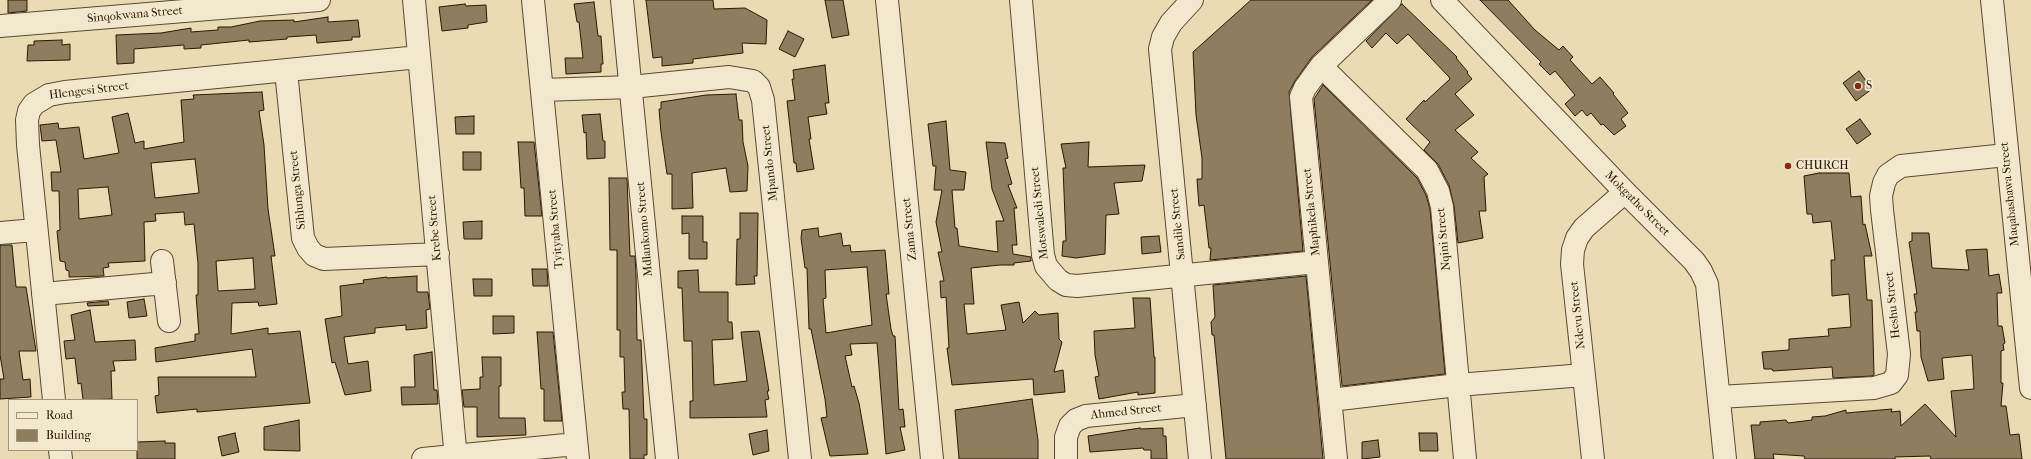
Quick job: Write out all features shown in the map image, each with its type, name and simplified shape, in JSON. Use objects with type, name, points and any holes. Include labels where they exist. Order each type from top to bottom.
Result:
[{"type":"street","name":"Sinqokwana Street","points":[[0,26],[319,0]]},
{"type":"street","name":"Krebe Street","points":[[414,0],[456,457]]},
{"type":"street","name":"Tyityaba Street","points":[[533,0],[577,451]]},
{"type":"street","name":"Mdlankomo Street","points":[[622,0],[667,459]]},
{"type":"street","name":"Zama Street","points":[[888,0],[932,459]]},
{"type":"street","name":"Motswaledi Street","points":[[1021,0],[1043,255],[1046,266],[1058,280],[1066,284],[1077,286],[1317,262]]},
{"type":"street","name":"Sandile Street","points":[[1192,0],[1171,23],[1163,37],[1160,49],[1200,459]]},
{"type":"street","name":"Maphikela Street","points":[[1336,459],[1301,97],[1305,88],[1321,66],[1390,0]]},
{"type":"street","name":"Mokgatho Street","points":[[1442,0],[1625,192],[1694,261],[1701,271],[1707,284],[1725,459]]},
{"type":"street","name":"Maqabashawa Street","points":[[1992,0],[2006,155],[2025,279],[2031,388]]},
{"type":"street","name":"Hlengesi Street","points":[[54,399],[36,230],[27,120],[29,110],[40,99],[49,95],[65,92],[420,58]]},
{"type":"street","name":"Nqini Street","points":[[1321,66],[1427,170],[1438,191],[1442,207],[1457,385],[1465,459]]},
{"type":"street","name":"Sihlunga Street","points":[[286,71],[302,230],[308,248],[314,254],[324,259],[438,254]]},
{"type":"street","name":"Mpando Street","points":[[542,90],[631,87],[729,77],[752,81],[759,87],[763,100],[800,459]]},
{"type":"street","name":"Heshu Street","points":[[1719,398],[1874,388],[1891,383],[1896,376],[1898,354],[1881,196],[1884,183],[1888,175],[1901,166],[2006,155]]},
{"type":"street","name":"Ndevu Street","points":[[1593,459],[1572,264],[1573,250],[1577,238],[1584,228],[1625,192]]},
{"type":"street","points":[[0,233],[36,230]]},
{"type":"street","points":[[162,261],[170,321]]},
{"type":"street","points":[[43,294],[165,283]]},
{"type":"street","points":[[1331,400],[1457,385],[1584,375]]},
{"type":"street","name":"Ahmed Street","points":[[1066,459],[1066,437],[1070,426],[1076,420],[1086,416],[1195,405]]},
{"type":"street","points":[[424,459],[577,451]]},
{"type":"building","points":[[8,0],[27,0],[27,11],[8,13]]},
{"type":"building","points":[[646,0],[713,0],[714,9],[745,8],[767,20],[766,44],[742,43],[743,53],[693,59],[693,63],[662,66],[662,57],[653,58]]},
{"type":"building","points":[[825,0],[843,0],[849,35],[832,38]]},
{"type":"building","points":[[1251,0],[1372,0],[1312,57],[1289,92],[1303,251],[1210,260],[1211,248],[1209,248],[1204,205],[1199,206],[1197,179],[1202,179],[1202,158],[1196,115],[1193,52]]},
{"type":"building","points":[[1480,0],[1508,0],[1535,30],[1559,50],[1563,46],[1573,57],[1570,60],[1592,84],[1600,77],[1614,93],[1613,94],[1628,113],[1621,119],[1626,126],[1614,135],[1603,124],[1601,125],[1591,113],[1587,116],[1582,110],[1575,116],[1565,104],[1575,95],[1555,71],[1550,75],[1539,64],[1541,62]]},
{"type":"building","points":[[594,2],[598,36],[601,36],[603,64],[601,64],[601,72],[566,74],[565,58],[583,58],[579,22],[577,22],[574,4]]},
{"type":"building","points":[[465,4],[466,6],[486,5],[487,22],[468,25],[468,28],[442,31],[439,7]]},
{"type":"building","points":[[1402,4],[1457,57],[1456,58],[1472,79],[1455,94],[1474,115],[1455,130],[1478,152],[1471,158],[1488,174],[1484,177],[1486,211],[1479,211],[1483,238],[1458,243],[1454,206],[1449,185],[1438,164],[1424,150],[1430,142],[1406,119],[1424,100],[1425,102],[1450,79],[1449,77],[1408,34],[1397,44],[1386,33],[1372,48],[1366,41]]},
{"type":"building","points":[[328,17],[328,22],[358,20],[360,37],[352,37],[352,40],[317,43],[316,35],[287,37],[287,39],[249,42],[249,40],[201,45],[201,48],[184,49],[184,45],[134,49],[134,63],[117,64],[116,35],[161,33],[191,28],[191,32],[218,30],[218,27],[231,27],[260,21],[294,20],[294,22]]},
{"type":"building","points":[[788,31],[804,39],[795,57],[779,49]]},
{"type":"building","points":[[62,40],[62,45],[70,44],[70,60],[27,61],[28,45],[34,45],[34,41]]},
{"type":"building","points":[[825,65],[829,103],[825,103],[827,114],[808,117],[811,139],[809,139],[814,169],[797,172],[796,163],[794,163],[787,101],[795,100],[792,79],[794,79],[793,70]]},
{"type":"building","name":"S","points":[[1859,71],[1872,89],[1856,101],[1843,83]]},
{"type":"building","points":[[1323,85],[1417,178],[1426,195],[1430,209],[1445,374],[1342,386],[1314,99]]},
{"type":"building","points":[[262,92],[264,110],[259,111],[264,145],[268,209],[275,256],[271,256],[277,304],[259,306],[258,302],[232,303],[231,334],[268,328],[268,334],[300,331],[310,403],[197,412],[197,409],[157,413],[155,396],[159,395],[158,377],[256,377],[252,349],[156,362],[155,348],[195,341],[195,334],[199,334],[196,295],[198,295],[198,263],[194,224],[185,225],[184,212],[155,214],[156,221],[144,222],[145,261],[108,263],[109,267],[103,268],[104,276],[69,277],[69,271],[66,270],[65,262],[60,261],[57,231],[60,230],[59,191],[52,191],[51,172],[61,172],[56,140],[42,141],[40,125],[58,123],[59,129],[79,127],[84,159],[119,153],[112,117],[128,113],[135,143],[144,141],[144,149],[184,142],[181,100],[194,99],[193,95]],"holes":[[[195,159],[199,193],[155,198],[151,163]],[[108,187],[112,215],[79,219],[78,189]],[[253,258],[255,289],[218,291],[216,261]]]},
{"type":"building","points":[[736,94],[739,120],[742,120],[743,142],[748,166],[747,191],[730,192],[726,168],[692,173],[693,208],[672,209],[672,174],[667,174],[659,109],[661,109],[661,102],[706,95]]},
{"type":"building","points":[[600,114],[603,141],[605,141],[605,158],[587,159],[586,132],[584,133],[582,115]]},
{"type":"building","points":[[474,116],[474,134],[456,134],[455,117]]},
{"type":"building","points":[[1860,119],[1871,134],[1857,144],[1846,129]]},
{"type":"building","points":[[946,121],[950,170],[966,172],[964,190],[952,190],[955,228],[957,228],[959,246],[998,252],[996,221],[1004,221],[992,189],[986,142],[1005,143],[1008,158],[1005,159],[1012,184],[1008,185],[1017,208],[1014,208],[1017,245],[1012,245],[1013,254],[1031,257],[1031,261],[1014,263],[1014,265],[971,268],[974,304],[964,304],[967,334],[1006,330],[1001,305],[1019,302],[1023,323],[1035,311],[1039,315],[1058,313],[1059,339],[1062,342],[1054,372],[1063,370],[1065,392],[1034,395],[1033,379],[952,385],[947,348],[949,348],[946,297],[941,298],[940,281],[944,281],[938,252],[942,252],[936,222],[942,190],[934,190],[936,166],[933,166],[928,124]]},
{"type":"building","points":[[518,142],[534,142],[542,216],[525,216],[524,188],[521,188]]},
{"type":"building","points":[[1089,142],[1088,167],[1145,165],[1142,181],[1114,183],[1119,214],[1106,215],[1105,254],[1076,258],[1062,256],[1063,241],[1066,241],[1063,168],[1066,168],[1061,144]]},
{"type":"building","points":[[463,152],[481,152],[481,170],[463,170]]},
{"type":"building","points":[[1819,173],[1849,173],[1851,197],[1861,196],[1863,225],[1865,224],[1872,256],[1864,256],[1867,300],[1872,300],[1874,375],[1872,376],[1833,378],[1832,367],[1773,371],[1772,369],[1764,369],[1762,352],[1789,350],[1789,339],[1829,336],[1828,329],[1851,327],[1849,294],[1832,296],[1831,260],[1835,260],[1831,221],[1813,223],[1812,214],[1807,214],[1804,176]]},
{"type":"building","points":[[609,178],[627,178],[630,256],[635,256],[637,340],[641,340],[644,419],[647,419],[647,455],[644,455],[644,459],[630,459],[629,409],[623,409],[622,392],[625,392],[624,357],[620,357],[620,330],[617,330],[617,250],[610,250]]},
{"type":"building","points":[[740,213],[758,213],[757,276],[754,276],[755,284],[736,285],[737,239],[740,239]]},
{"type":"building","points":[[682,216],[703,216],[703,242],[707,242],[707,259],[689,259],[689,233],[682,234]]},
{"type":"building","points":[[482,221],[482,239],[464,239],[463,222]]},
{"type":"building","points":[[818,228],[819,237],[841,233],[843,246],[850,245],[851,252],[885,250],[889,294],[886,294],[891,329],[893,336],[895,336],[899,410],[903,409],[905,427],[900,427],[905,450],[886,454],[877,343],[850,344],[852,355],[845,356],[852,387],[854,386],[859,403],[868,454],[830,456],[821,418],[827,417],[825,399],[811,329],[809,329],[807,268],[805,268],[801,238],[802,230]],"holes":[[[867,267],[872,325],[826,333],[823,299],[826,298],[825,270]]]},
{"type":"building","points":[[1912,233],[1929,233],[1932,268],[1969,270],[1966,250],[1987,249],[1989,276],[1999,274],[2002,293],[1997,293],[1998,326],[2002,326],[2005,343],[2003,344],[2004,350],[2001,351],[2001,383],[2003,383],[2001,406],[2006,406],[2010,435],[2019,434],[2022,459],[1931,459],[1930,456],[1895,457],[1895,459],[1805,459],[1804,456],[1773,454],[1774,459],[1755,459],[1751,425],[1760,425],[1760,422],[1786,420],[1788,423],[1812,420],[1812,417],[1825,416],[1846,410],[1846,413],[1892,409],[1891,412],[1900,411],[1901,426],[1925,404],[1956,437],[1951,391],[1974,389],[1972,355],[1942,358],[1944,379],[1928,381],[1921,357],[1920,331],[1917,331],[1915,312],[1917,312],[1914,294],[1917,294],[1909,242],[1912,241]]},
{"type":"building","points":[[1159,236],[1161,252],[1142,254],[1141,237]]},
{"type":"building","points":[[0,245],[12,245],[16,287],[26,287],[36,351],[19,351],[23,380],[30,379],[31,397],[0,399],[0,379],[4,379],[0,355]]},
{"type":"building","points":[[532,269],[547,269],[548,286],[533,286]]},
{"type":"building","points":[[698,270],[699,292],[728,292],[728,322],[732,322],[733,339],[712,340],[714,385],[747,381],[741,332],[759,331],[769,391],[767,391],[769,399],[765,400],[767,417],[690,418],[690,401],[693,401],[692,341],[684,341],[682,288],[678,288],[678,271]]},
{"type":"building","points":[[417,276],[417,292],[428,292],[430,309],[426,310],[427,328],[406,330],[406,325],[375,328],[375,333],[344,337],[348,364],[368,361],[371,391],[345,395],[335,362],[332,363],[325,319],[342,316],[340,286],[364,283],[363,280],[387,277]]},
{"type":"building","points":[[1306,276],[1323,459],[1226,459],[1214,335],[1212,335],[1211,322],[1215,317],[1213,285]]},
{"type":"building","points":[[473,279],[492,279],[492,296],[474,296]]},
{"type":"building","points":[[1133,298],[1150,298],[1155,357],[1155,393],[1138,395],[1138,392],[1099,399],[1095,377],[1099,376],[1095,355],[1094,331],[1135,328]]},
{"type":"building","points":[[144,299],[147,316],[129,318],[127,302]]},
{"type":"building","points":[[108,301],[109,305],[88,306],[87,303]]},
{"type":"building","points":[[90,310],[95,342],[135,340],[136,360],[113,361],[115,371],[111,371],[112,399],[83,399],[81,383],[78,384],[75,358],[66,359],[64,341],[75,340],[71,315]]},
{"type":"building","points":[[493,316],[514,316],[514,333],[493,334]]},
{"type":"building","points":[[537,332],[553,332],[562,421],[544,421],[544,389],[541,389]]},
{"type":"building","points":[[432,352],[434,390],[437,390],[438,404],[402,405],[401,387],[415,387],[414,355]]},
{"type":"building","points":[[482,357],[501,357],[499,418],[525,418],[526,435],[477,437],[477,407],[464,407],[462,390],[480,389],[480,377],[483,377]]},
{"type":"building","points":[[1032,399],[1038,440],[1038,459],[959,459],[955,410]]},
{"type":"building","points":[[299,420],[300,451],[264,450],[264,427]]},
{"type":"building","points":[[1140,428],[1163,428],[1163,436],[1166,436],[1167,459],[1151,459],[1151,450],[1144,450],[1143,448],[1090,452],[1088,436]]},
{"type":"building","points":[[767,430],[769,451],[753,455],[749,434]]},
{"type":"building","points":[[235,433],[239,452],[222,456],[218,437]]},
{"type":"building","points":[[1419,433],[1437,433],[1438,451],[1420,451]]},
{"type":"building","points":[[1378,440],[1380,457],[1362,459],[1362,442]]},
{"type":"building","points":[[165,441],[165,443],[175,443],[175,459],[137,459],[138,442]]},
{"type":"place","name":"S","points":[[1858,86]]},
{"type":"place","name":"CHURCH","points":[[1788,166]]}]
